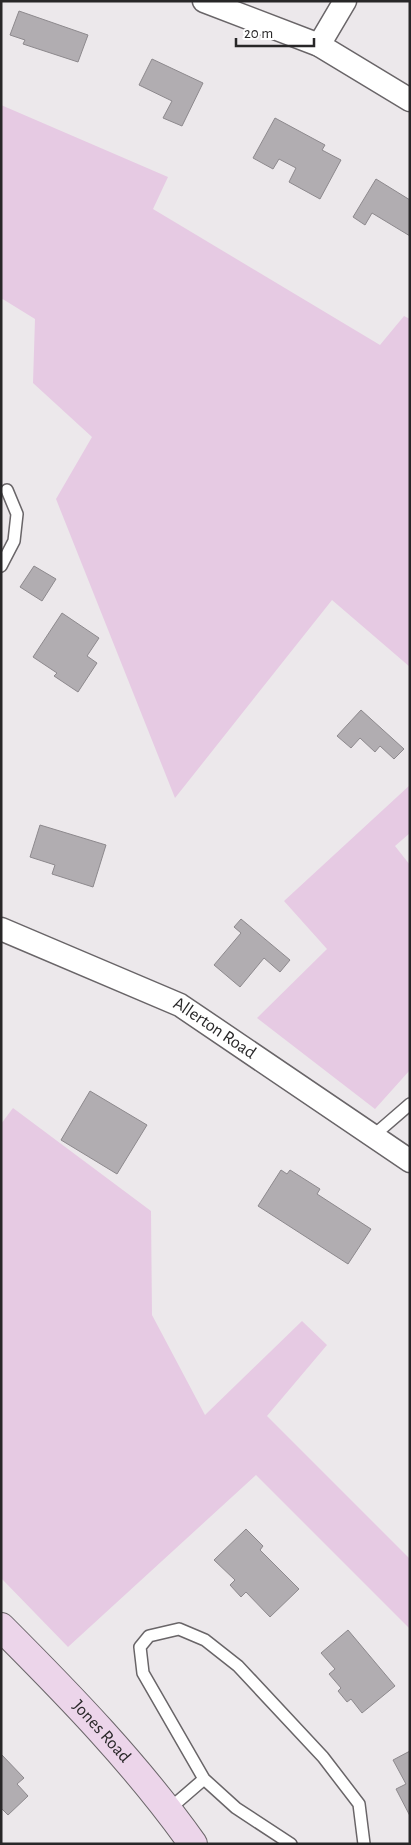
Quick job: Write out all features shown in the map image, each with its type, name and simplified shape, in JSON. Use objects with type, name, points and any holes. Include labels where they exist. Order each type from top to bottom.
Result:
[{"type":"street","points":[[204,1],[319,45],[410,100]]},
{"type":"street","points":[[319,45],[345,1]]},
{"type":"street","name":"Allerton Road","points":[[1,929],[180,1005],[410,1161]]},
{"type":"street","name":"Jones Road","points":[[1,1627],[73,1700],[168,1811],[192,1844]]},
{"type":"lane","points":[[1,566],[14,541],[18,514],[7,490]]},
{"type":"lane","points":[[373,1136],[410,1104]]},
{"type":"lane","points":[[291,1844],[236,1808],[204,1779],[144,1673],[140,1647],[149,1636],[179,1629],[205,1640],[238,1666],[323,1757],[359,1804],[364,1844]]},
{"type":"lane","points":[[168,1811],[204,1779]]},
{"type":"shaded area","points":[[1,105],[168,177],[153,209],[380,345],[404,316],[410,319],[410,667],[332,600],[175,798],[56,499],[92,437],[33,383],[35,319],[1,298]]},
{"type":"shaded area","points":[[410,785],[410,833],[395,846],[410,865],[410,1070],[375,1109],[257,1018],[327,949],[284,901]]},
{"type":"shaded area","points":[[13,1108],[151,1211],[152,1315],[205,1415],[302,1321],[327,1345],[267,1416],[410,1559],[410,1629],[256,1475],[68,1647],[1,1578],[1,1124]]},
{"type":"building","points":[[19,11],[88,35],[78,62],[23,44],[25,40],[10,35]]},
{"type":"building","points":[[152,59],[203,83],[182,126],[163,118],[172,101],[139,85]]},
{"type":"building","points":[[275,118],[325,145],[322,150],[341,160],[320,199],[289,182],[296,168],[279,159],[273,169],[253,158]]},
{"type":"building","points":[[376,179],[410,200],[410,236],[372,213],[365,225],[353,217]]},
{"type":"building","points":[[34,566],[56,579],[42,601],[20,587]]},
{"type":"building","points":[[62,613],[99,638],[87,656],[97,663],[78,692],[54,676],[57,673],[33,657]]},
{"type":"building","points":[[361,710],[404,749],[394,759],[380,746],[375,752],[360,738],[351,748],[337,736]]},
{"type":"building","points":[[40,825],[106,845],[93,887],[52,874],[55,865],[30,857]]},
{"type":"building","points":[[241,919],[290,960],[280,972],[264,958],[240,987],[214,965],[241,933],[234,927]]},
{"type":"building","points":[[90,1091],[147,1125],[117,1174],[61,1140]]},
{"type":"building","points":[[281,1170],[287,1174],[290,1170],[320,1189],[317,1194],[371,1229],[348,1264],[258,1206]]},
{"type":"building","points":[[246,1529],[263,1546],[260,1550],[299,1589],[270,1617],[246,1592],[241,1597],[230,1585],[235,1580],[214,1560]]},
{"type":"building","points":[[348,1630],[395,1686],[362,1713],[351,1699],[347,1702],[338,1691],[341,1688],[329,1674],[335,1669],[321,1653]]},
{"type":"building","points":[[410,1751],[410,1816],[396,1789],[406,1784],[393,1760]]},
{"type":"building","points":[[1,1754],[24,1778],[17,1784],[28,1796],[8,1815],[1,1808]]}]
